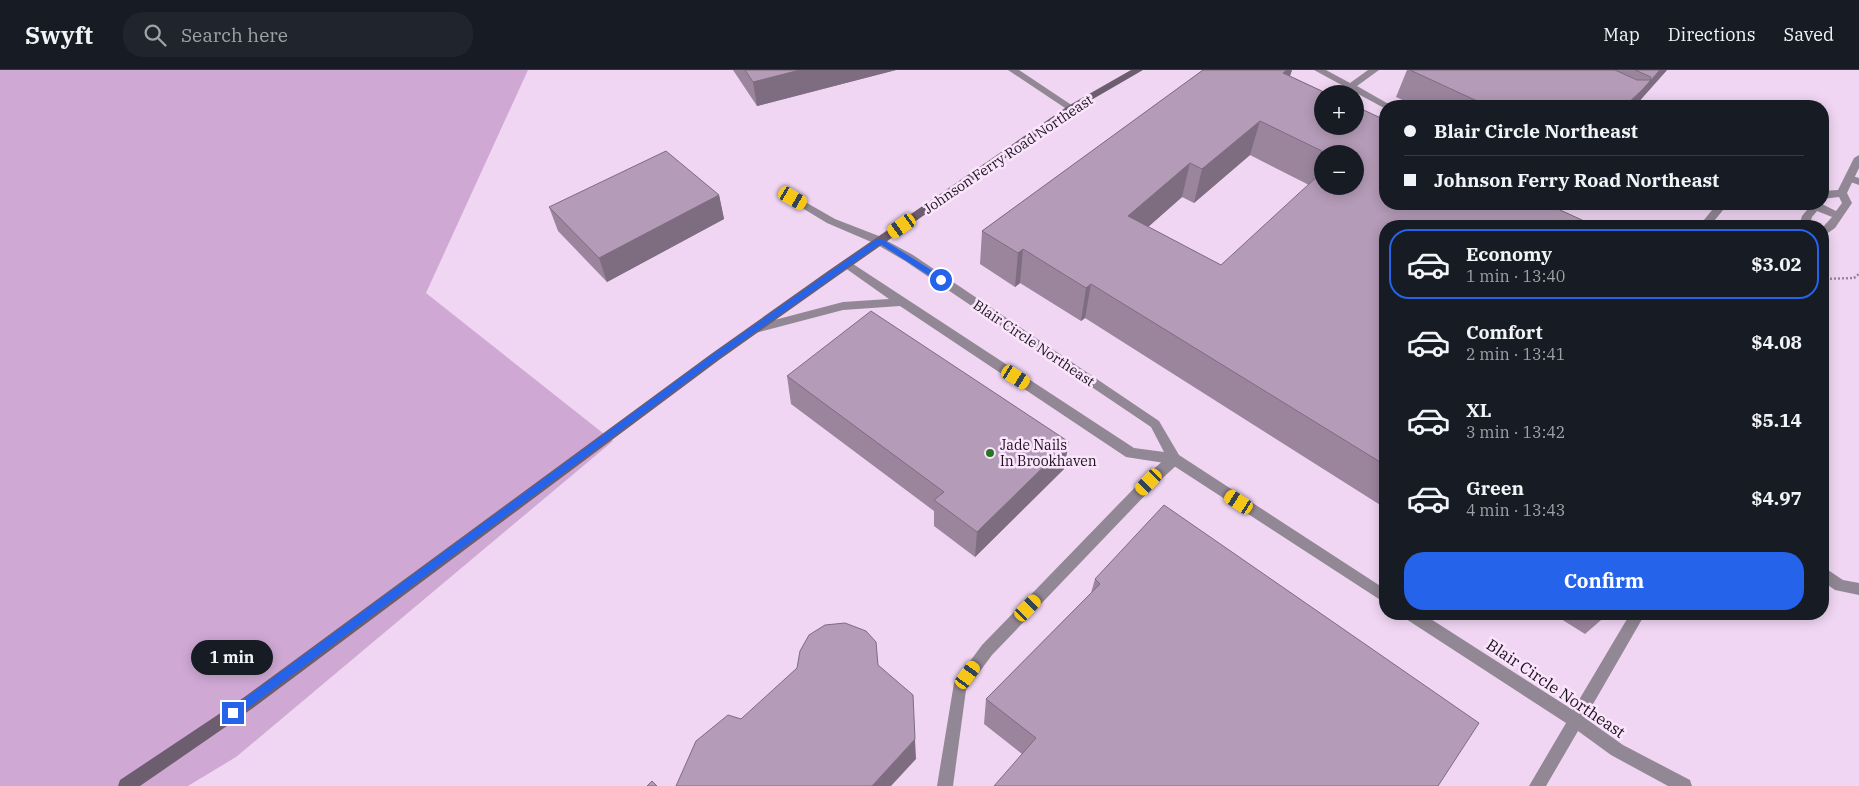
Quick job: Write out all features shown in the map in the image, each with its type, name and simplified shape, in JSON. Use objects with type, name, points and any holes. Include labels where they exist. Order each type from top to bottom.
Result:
[{"type":"main road","name":"Johnson Ferry Road Northeast","points":[[126,786],[248,703],[846,264],[1071,108],[1138,70]]},
{"type":"street","points":[[1013,70],[1071,108]]},
{"type":"street","points":[[1319,70],[1346,85]]},
{"type":"street","points":[[1353,85],[1374,70]]},
{"type":"street","points":[[1364,94],[1379,102]]},
{"type":"street","points":[[1829,194],[1842,193],[1854,180],[1859,158]]},
{"type":"street","points":[[1829,228],[1847,203],[1842,193]]},
{"type":"street","name":"Blair Circle Northeast","points":[[793,198],[831,220],[880,241],[1155,424],[1174,460]]},
{"type":"street","points":[[1709,220],[1717,210]]},
{"type":"street","points":[[1826,210],[1838,216]]},
{"type":"street","name":"Blair Circle Northeast","points":[[846,264],[1131,452],[1174,460],[1379,593]]},
{"type":"street","points":[[755,329],[843,306],[901,302]]},
{"type":"street","points":[[945,786],[959,688],[987,650],[1149,482],[1174,460]]},
{"type":"street","points":[[1829,577],[1840,586],[1859,589]]},
{"type":"street","name":"Blair Circle Northeast","points":[[1420,620],[1576,721],[1617,750],[1684,786]]},
{"type":"street","points":[[1537,786],[1635,620]]},
{"type":"path","points":[[1829,279],[1854,278],[1859,274]]},
{"type":"shaded area","points":[[0,70],[528,70],[426,293],[613,441],[236,757],[188,786],[0,786]]},
{"type":"building","points":[[745,70],[800,70],[753,82]]},
{"type":"building","points":[[1203,70],[1287,70],[1283,73],[1314,87],[1314,135],[1364,135],[1364,110],[1379,117],[1379,210],[1560,210],[1582,220],[1379,220],[1379,461],[1091,284],[1086,288],[1023,249],[1018,253],[982,231]],"holes":[[[1260,121],[1314,147],[1314,145],[1364,145],[1364,195],[1314,195],[1314,179],[1221,265],[1128,216],[1190,163],[1202,169]]]},
{"type":"building","points":[[1410,70],[1615,70],[1637,80],[1650,80],[1651,77],[1635,70],[1660,70],[1631,100],[1475,100]]},
{"type":"building","points":[[666,151],[719,195],[599,258],[549,207]]},
{"type":"building","points":[[871,311],[1069,442],[977,532],[934,500],[944,492],[787,376]]},
{"type":"building","points":[[1164,505],[1479,723],[1438,786],[994,786],[1036,738],[986,699],[1100,584],[1095,579]]},
{"type":"building","points":[[845,623],[866,631],[876,642],[878,665],[913,695],[915,739],[872,786],[676,786],[696,741],[728,715],[741,719],[797,668],[800,651],[809,635],[825,625]]},
{"type":"building","points":[[652,781],[657,786],[647,786]]},
{"type":"place","name":"Jade Nails In Brookhaven","points":[[990,453]]},
{"type":"route","points":[[233,713],[715,357],[880,241],[941,280]]}]
